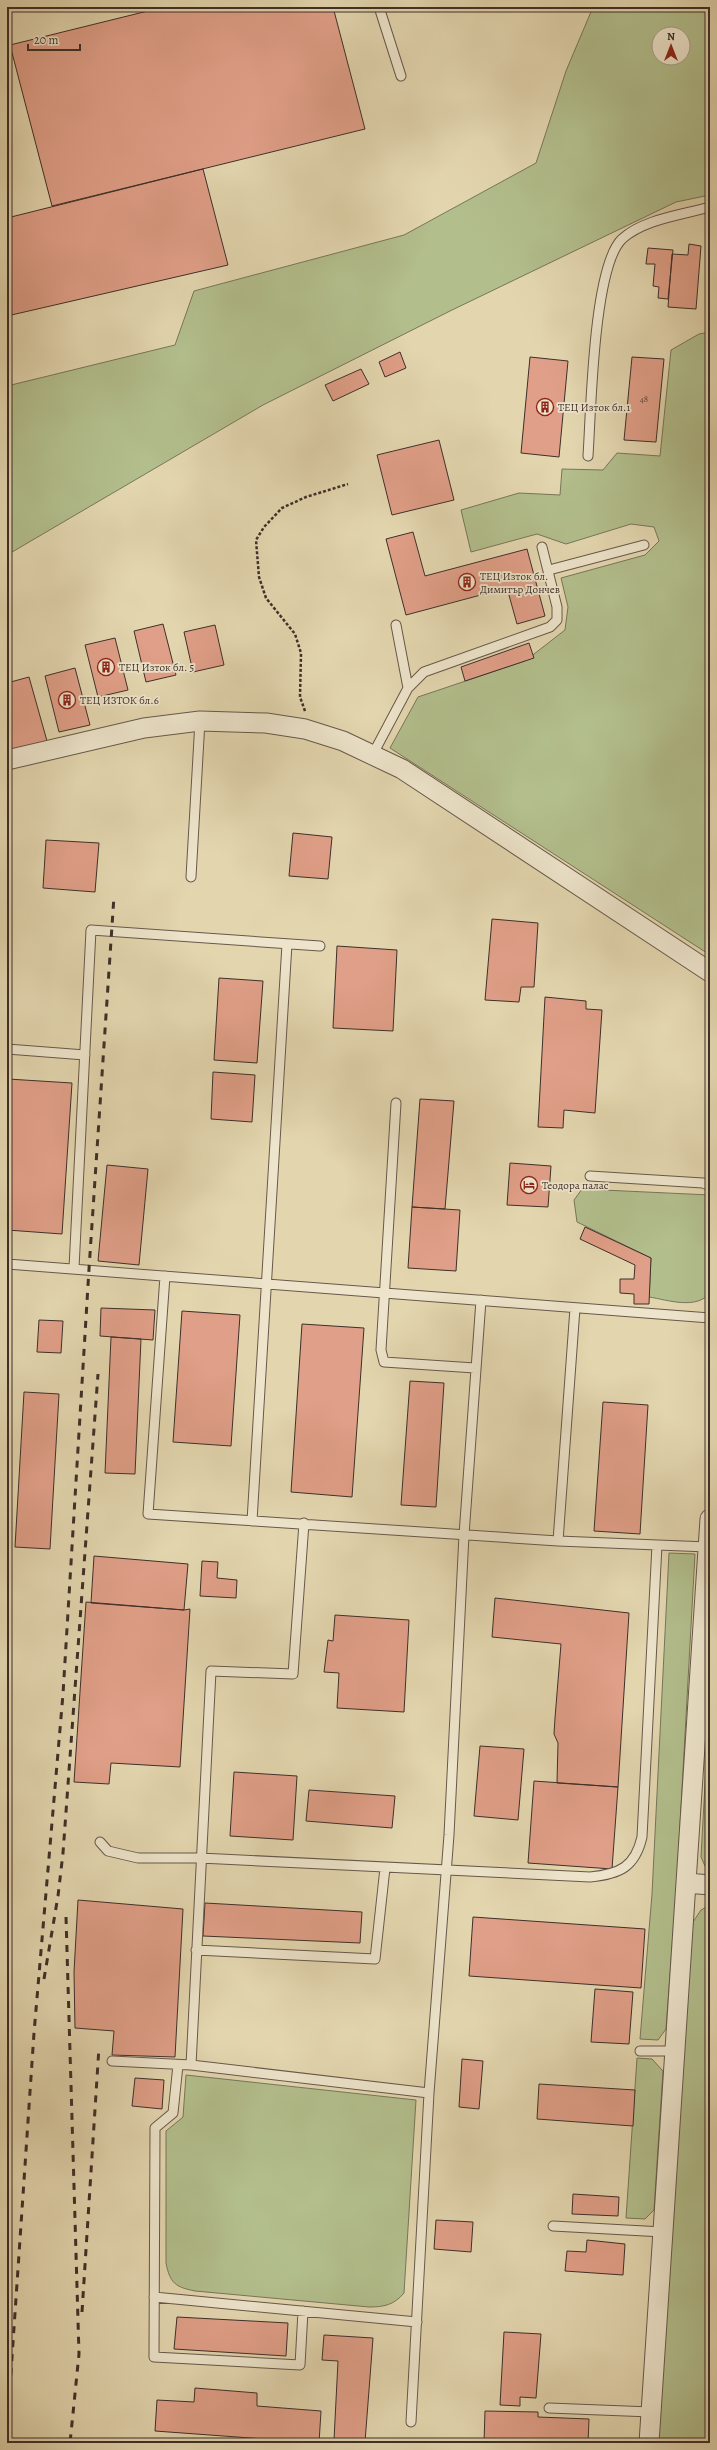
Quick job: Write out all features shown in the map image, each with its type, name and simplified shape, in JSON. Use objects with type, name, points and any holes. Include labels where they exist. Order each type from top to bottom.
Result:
[{"type":"street","points":[[7,760],[144,728],[200,721],[266,723],[305,729],[343,741],[402,769],[461,806],[710,972]]},
{"type":"street","points":[[649,2443],[710,1519]]},
{"type":"street","points":[[687,1883],[710,1885]]},
{"type":"lane","points":[[379,7],[401,76]]},
{"type":"lane","points":[[588,456],[600,297],[609,262],[622,240],[648,224],[710,207]]},
{"type":"lane","points":[[549,570],[644,545]]},
{"type":"lane","points":[[373,754],[408,688],[424,672],[550,626],[557,620],[557,607],[549,570],[542,547]]},
{"type":"lane","points":[[396,625],[408,688]]},
{"type":"lane","points":[[191,877],[200,721]]},
{"type":"lane","points":[[74,1268],[91,930],[320,946]]},
{"type":"lane","points":[[252,1521],[287,944]]},
{"type":"lane","points":[[7,1049],[85,1055]]},
{"type":"lane","points":[[396,1103],[381,1350],[384,1362],[475,1368]]},
{"type":"lane","points":[[590,1176],[703,1183],[710,1186]]},
{"type":"lane","points":[[7,1264],[710,1318]]},
{"type":"lane","points":[[165,1276],[148,1514],[558,1541],[708,1547]]},
{"type":"lane","points":[[411,2422],[430,2093],[446,1871],[464,1535],[481,1300]]},
{"type":"lane","points":[[558,1541],[575,1308]]},
{"type":"lane","points":[[191,2065],[200,1858],[211,1671],[293,1674],[304,1524]]},
{"type":"lane","points":[[100,1842],[108,1851],[138,1858],[200,1858],[590,1877],[615,1873],[633,1860],[639,1849],[642,1837],[657,1545]]},
{"type":"lane","points":[[196,1950],[375,1959],[385,1868]]},
{"type":"lane","points":[[640,2050],[674,2051]]},
{"type":"lane","points":[[112,2061],[191,2065],[430,2093]]},
{"type":"lane","points":[[178,2065],[173,2113],[155,2128],[154,2357],[300,2365],[303,2311]]},
{"type":"lane","points":[[553,2226],[662,2232]]},
{"type":"lane","points":[[154,2296],[417,2322]]},
{"type":"lane","points":[[549,2408],[651,2412]]},
{"type":"path","points":[[305,729],[306,714],[300,697],[301,653],[295,634],[266,598],[260,577],[256,540],[264,527],[282,508],[306,497],[348,484]]},
{"type":"green space","points":[[593,7],[710,7],[710,195],[676,202],[450,311],[263,405],[7,555],[7,386],[175,345],[194,291],[404,235],[536,163],[566,71]]},
{"type":"green space","points":[[710,332],[710,955],[390,748],[418,697],[525,661],[565,630],[568,607],[561,578],[645,555],[659,541],[654,527],[631,524],[566,544],[537,534],[471,552],[461,510],[519,493],[560,495],[562,469],[603,470],[617,453],[660,456],[671,350],[699,334]]},
{"type":"green space","points":[[582,1189],[710,1195],[710,1293],[704,1298],[690,1303],[673,1302],[649,1297],[651,1258],[577,1222],[574,1200]]},
{"type":"green space","points":[[669,1553],[695,1554],[677,1880],[666,2029],[658,2040],[640,2039],[652,1894]]},
{"type":"green space","points":[[710,1691],[710,1869],[705,1866],[701,1857]]},
{"type":"green space","points":[[710,1905],[710,2389],[706,2443],[657,2443],[682,2052],[693,1922],[701,1910]]},
{"type":"green space","points":[[637,2058],[652,2059],[663,2071],[654,2210],[645,2219],[626,2218]]},
{"type":"green space","points":[[186,2075],[416,2100],[404,2293],[400,2297],[392,2303],[369,2307],[195,2291],[183,2288],[174,2283],[169,2275],[166,2263],[166,2131],[183,2117]]},
{"type":"building","points":[[164,7],[333,7],[365,129],[52,206],[10,45]]},
{"type":"building","points":[[203,169],[228,265],[7,316],[7,218]]},
{"type":"building","points":[[689,244],[701,246],[696,309],[668,307],[672,254],[688,255]]},
{"type":"building","points":[[648,248],[673,250],[668,299],[658,298],[659,287],[653,286],[655,264],[646,264]]},
{"type":"building","points":[[400,352],[406,368],[385,377],[379,362]]},
{"type":"building","name":"ТЕЦ Изток бл.1","points":[[530,357],[568,361],[559,457],[521,453]]},
{"type":"building","points":[[632,357],[664,359],[656,442],[624,440]]},
{"type":"building","points":[[361,369],[369,384],[333,401],[325,385]]},
{"type":"building","points":[[439,440],[454,500],[392,515],[377,455]]},
{"type":"building","name":"ТЕЦ Изток бл. Димитър Дончев","points":[[413,532],[425,576],[527,549],[545,616],[517,624],[507,588],[406,615],[386,539]]},
{"type":"building","points":[[163,624],[176,675],[146,682],[134,631]]},
{"type":"building","points":[[215,625],[224,665],[193,672],[184,632]]},
{"type":"building","name":"ТЕЦ Изток бл. 5","points":[[115,638],[128,690],[98,697],[85,645]]},
{"type":"building","points":[[529,643],[534,658],[465,681],[461,667]]},
{"type":"building","name":"ТЕЦ ИЗТОК бл.6","points":[[75,668],[90,725],[59,732],[45,676]]},
{"type":"building","points":[[29,677],[47,741],[11,751],[7,738],[7,683]]},
{"type":"building","points":[[293,833],[332,837],[328,879],[289,876]]},
{"type":"building","points":[[46,840],[99,843],[95,892],[43,888]]},
{"type":"building","points":[[492,919],[538,923],[534,987],[521,987],[519,1002],[485,1000]]},
{"type":"building","points":[[337,946],[397,950],[393,1031],[333,1028]]},
{"type":"building","points":[[219,978],[263,981],[257,1063],[214,1060]]},
{"type":"building","points":[[545,997],[586,1001],[586,1009],[602,1010],[595,1113],[564,1110],[563,1128],[538,1127]]},
{"type":"building","points":[[213,1072],[255,1075],[252,1122],[211,1119]]},
{"type":"building","points":[[8,1079],[72,1083],[62,1234],[7,1230]]},
{"type":"building","points":[[420,1099],[454,1101],[445,1209],[412,1207]]},
{"type":"building","name":"Теодора палас","points":[[510,1163],[551,1166],[548,1207],[507,1205]]},
{"type":"building","points":[[107,1165],[148,1169],[139,1265],[98,1261]]},
{"type":"building","points":[[412,1207],[460,1210],[456,1271],[408,1268]]},
{"type":"building","points":[[585,1227],[651,1258],[649,1304],[634,1304],[634,1294],[620,1293],[620,1279],[634,1279],[635,1265],[580,1239]]},
{"type":"building","points":[[101,1308],[155,1310],[153,1340],[100,1336]]},
{"type":"building","points":[[182,1311],[240,1315],[231,1446],[173,1442]]},
{"type":"building","points":[[39,1320],[63,1321],[61,1353],[37,1352]]},
{"type":"building","points":[[302,1324],[364,1328],[352,1497],[291,1492]]},
{"type":"building","points":[[111,1337],[141,1339],[135,1474],[105,1473]]},
{"type":"building","points":[[410,1381],[444,1383],[436,1507],[401,1505]]},
{"type":"building","points":[[24,1392],[59,1394],[50,1549],[15,1547]]},
{"type":"building","points":[[603,1402],[648,1405],[640,1534],[594,1531]]},
{"type":"building","points":[[94,1556],[188,1564],[184,1610],[91,1603]]},
{"type":"building","points":[[202,1561],[218,1562],[217,1578],[237,1580],[236,1598],[200,1596]]},
{"type":"building","points":[[495,1598],[629,1613],[618,1787],[557,1783],[558,1743],[554,1734],[561,1644],[492,1637]]},
{"type":"building","points":[[86,1602],[184,1610],[190,1609],[180,1767],[111,1763],[109,1784],[74,1782]]},
{"type":"building","points":[[335,1615],[409,1620],[404,1712],[337,1708],[339,1673],[324,1672],[328,1640],[333,1641]]},
{"type":"building","points":[[480,1746],[524,1749],[518,1820],[474,1816]]},
{"type":"building","points":[[234,1772],[297,1776],[293,1840],[230,1836]]},
{"type":"building","points":[[534,1781],[618,1787],[612,1869],[528,1863]]},
{"type":"building","points":[[309,1790],[395,1796],[392,1828],[306,1821]]},
{"type":"building","points":[[78,1900],[183,1909],[175,2057],[112,2055],[114,2031],[75,2028],[74,1972]]},
{"type":"building","points":[[205,1903],[362,1912],[360,1943],[203,1936]]},
{"type":"building","points":[[473,1917],[645,1929],[641,1988],[469,1976]]},
{"type":"building","points":[[595,1989],[633,1992],[629,2044],[591,2042]]},
{"type":"building","points":[[462,2059],[483,2061],[479,2109],[459,2107]]},
{"type":"building","points":[[135,2078],[164,2080],[162,2109],[132,2106]]},
{"type":"building","points":[[539,2084],[635,2090],[633,2126],[537,2119]]},
{"type":"building","points":[[573,2194],[619,2197],[618,2216],[572,2214]]},
{"type":"building","points":[[436,2220],[473,2222],[471,2252],[434,2249]]},
{"type":"building","points":[[587,2240],[625,2244],[623,2275],[565,2271],[567,2251],[586,2252]]},
{"type":"building","points":[[177,2317],[288,2323],[286,2356],[174,2349]]},
{"type":"building","points":[[504,2332],[541,2334],[536,2398],[520,2397],[520,2406],[500,2405]]},
{"type":"building","points":[[324,2335],[373,2338],[365,2442],[334,2440],[338,2361],[322,2360]]},
{"type":"building","points":[[195,2388],[257,2393],[257,2406],[321,2411],[319,2443],[155,2431],[157,2400],[194,2402]]},
{"type":"building","points":[[485,2411],[538,2412],[538,2417],[589,2419],[588,2443],[484,2443]]},
{"type":"railway","points":[[7,2431],[34,2033],[63,1694],[114,896]]},
{"type":"railway","points":[[44,1979],[58,1896],[63,1853],[98,1374]]},
{"type":"railway","points":[[66,1917],[79,2354],[70,2443]]},
{"type":"railway","points":[[82,2312],[99,2047]]},
{"type":"place","name":"ТЕЦ Изток бл.1","points":[[545,407]]},
{"type":"place","name":"ТЕЦ Изток бл. Димитър Дончев","points":[[467,582]]},
{"type":"place","name":"ТЕЦ Изток бл. 5","points":[[106,667]]},
{"type":"place","name":"ТЕЦ ИЗТОК бл.6","points":[[67,700]]},
{"type":"place","name":"Теодора палас","points":[[529,1185]]}]
